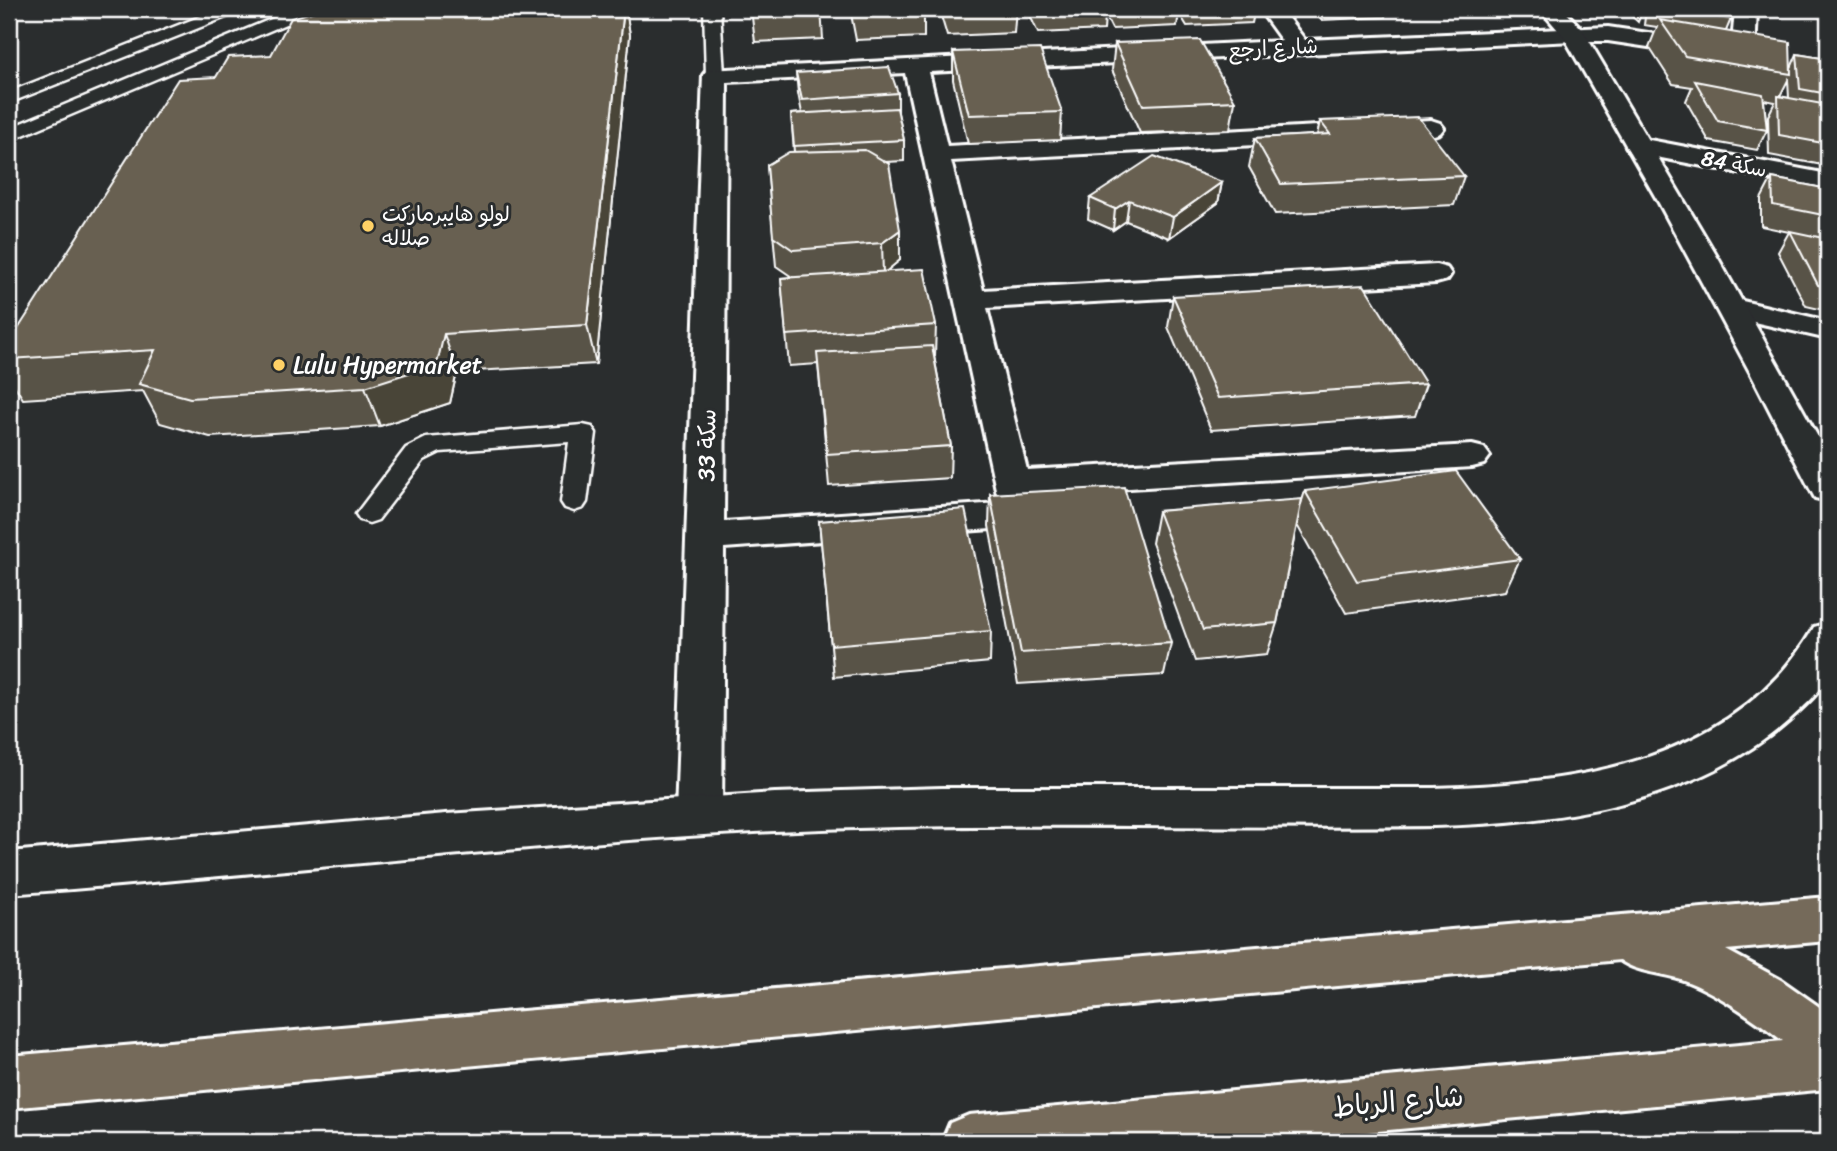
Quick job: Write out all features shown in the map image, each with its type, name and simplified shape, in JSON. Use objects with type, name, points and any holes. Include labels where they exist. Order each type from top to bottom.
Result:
[{"type":"highway","points":[[9,1082],[1580,944],[1828,919]]},
{"type":"highway","points":[[1580,944],[1616,943],[1654,948],[1720,972],[1785,1009],[1828,1046]]},
{"type":"highway","name":"شارع الرباط","points":[[969,1142],[1828,1063]]},
{"type":"street","points":[[1270,9],[1298,47]]},
{"type":"street","points":[[1551,9],[1574,34],[1734,308],[1828,489]]},
{"type":"street","points":[[1743,55],[1746,9]]},
{"type":"street","name":"شارع ارجع","points":[[715,75],[1574,34],[1644,38],[1767,59]]},
{"type":"street","points":[[705,536],[1020,514],[915,65]]},
{"type":"street","name":"سكة 33","points":[[699,816],[715,75]]},
{"type":"street","points":[[936,154],[1431,128]]},
{"type":"street","name":"سكة 84","points":[[1639,146],[1828,182]]},
{"type":"street","points":[[970,300],[1436,274]]},
{"type":"street","points":[[1734,308],[1828,330]]},
{"type":"street","points":[[1013,483],[1472,456]]},
{"type":"street","points":[[9,873],[699,816],[885,808],[1072,806],[1258,809],[1509,805],[1594,792],[1670,770],[1733,738],[1784,700],[1820,657],[1828,638]]},
{"type":"lane","points":[[9,98],[233,9]]},
{"type":"lane","points":[[9,135],[308,9]]},
{"type":"lane","points":[[712,9],[715,75]]},
{"type":"lane","points":[[369,514],[415,454],[435,444],[583,433],[574,502]]},
{"type":"building","name":"لولو هايبرماركت صلاله","points":[[322,9],[624,9],[587,325],[444,334],[437,364],[365,387],[190,398],[139,384],[155,350],[9,359],[9,343],[178,79],[216,77],[228,57],[271,55],[291,18]]},
{"type":"building","points":[[1665,9],[1732,9],[1731,19]]},
{"type":"building","points":[[1660,20],[1790,42],[1791,74],[1685,56]]},
{"type":"building","points":[[1200,40],[1235,101],[1143,105],[1115,43]]},
{"type":"building","points":[[1040,49],[1062,112],[969,115],[953,52]]},
{"type":"building","points":[[1797,54],[1828,59],[1828,94],[1800,89]]},
{"type":"building","points":[[889,67],[898,93],[802,100],[796,73]]},
{"type":"building","points":[[1695,81],[1763,94],[1767,130],[1718,121]]},
{"type":"building","points":[[1778,96],[1828,105],[1828,144],[1779,135]]},
{"type":"building","points":[[897,108],[904,140],[794,146],[791,114]]},
{"type":"building","points":[[1418,117],[1464,176],[1281,184],[1255,138],[1330,134],[1320,121]]},
{"type":"building","points":[[865,150],[889,164],[900,230],[882,243],[793,250],[773,236],[767,165],[789,152]]},
{"type":"building","points":[[1154,156],[1222,182],[1173,217],[1129,200],[1115,209],[1090,198]]},
{"type":"building","points":[[1772,178],[1828,189],[1828,216],[1773,205]]},
{"type":"building","points":[[1790,231],[1828,239],[1828,287],[1818,285]]},
{"type":"building","points":[[924,269],[936,325],[786,335],[781,278]]},
{"type":"building","points":[[1364,285],[1426,384],[1218,398],[1173,296]]},
{"type":"building","points":[[932,346],[951,446],[827,454],[817,353]]},
{"type":"building","points":[[1456,471],[1520,559],[1357,581],[1305,491]]},
{"type":"building","points":[[1124,487],[1171,643],[1021,653],[990,494]]},
{"type":"building","points":[[1302,499],[1277,623],[1203,630],[1158,511]]},
{"type":"building","points":[[965,509],[991,631],[831,645],[819,521]]},
{"type":"place","name":"لولو هايبرماركت صلاله","points":[[368,226]]},
{"type":"place","name":"Lulu Hypermarket","points":[[279,365]]}]
